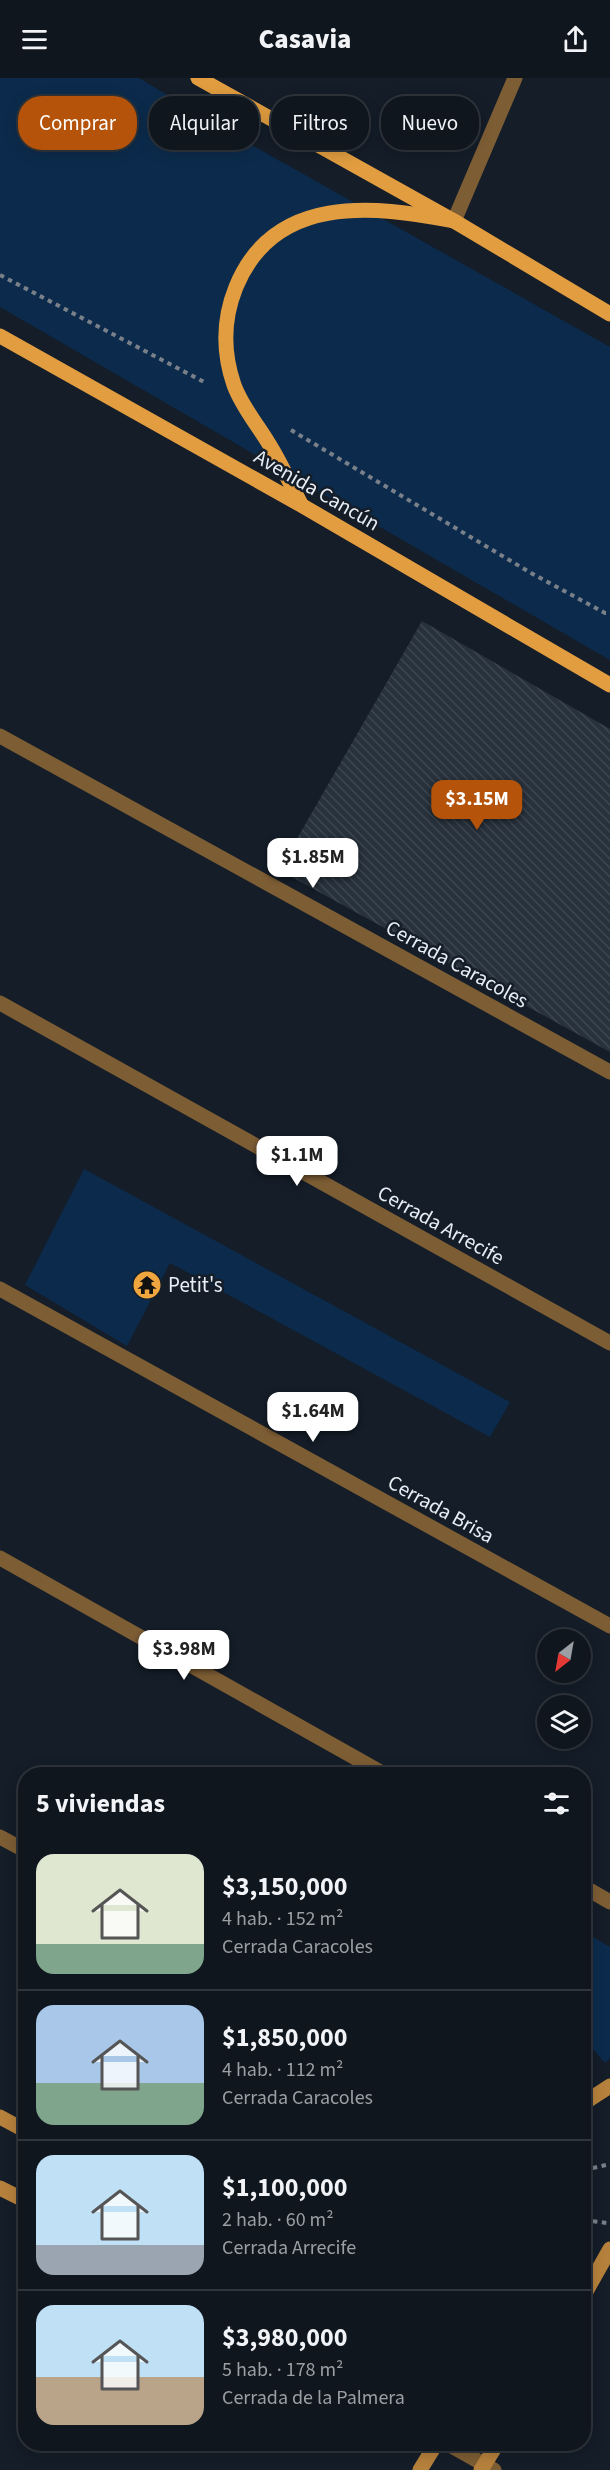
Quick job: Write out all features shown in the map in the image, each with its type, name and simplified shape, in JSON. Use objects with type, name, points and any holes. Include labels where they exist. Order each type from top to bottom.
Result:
[{"type":"main road","points":[[198,78],[454,221],[609,311]]},
{"type":"main road","points":[[302,505],[240,400],[229,364],[225,326],[234,292],[248,261],[268,239],[280,231],[313,218],[360,209],[410,212],[454,221]]},
{"type":"main road","name":"Avenida Cancún","points":[[0,336],[302,505],[610,685]]},
{"type":"street","points":[[454,221],[515,78]]},
{"type":"street","name":"Cerrada Caracoles","points":[[0,736],[610,1072]]},
{"type":"street","name":"Cerrada Arrecife","points":[[0,1002],[610,1343]]},
{"type":"street","name":"Cerrada Brisa","points":[[0,1289],[610,1626]]},
{"type":"street","points":[[0,1558],[372,1767]]},
{"type":"street","points":[[0,1837],[18,1847]]},
{"type":"street","points":[[591,1891],[610,1902]]},
{"type":"street","points":[[591,2098],[610,2086]]},
{"type":"street","points":[[0,2117],[18,2127]]},
{"type":"street","points":[[0,2188],[18,2197]]},
{"type":"street","points":[[591,2283],[610,2250]]},
{"type":"street","points":[[420,2470],[432,2451]]},
{"type":"street","points":[[459,2451],[486,2468],[493,2451]]},
{"type":"path","points":[[0,274],[240,400]]},
{"type":"path","points":[[281,424],[531,573],[605,613],[610,613]]},
{"type":"path","points":[[591,2168],[610,2164]]},
{"type":"path","points":[[591,2221],[610,2223]]},
{"type":"shaded area","points":[[0,78],[139,78],[169,96],[149,96],[149,150],[259,149],[610,347],[610,660],[0,307]]},
{"type":"shaded area","points":[[84,1169],[510,1402],[490,1437],[170,1263],[127,1346],[25,1285]]},
{"type":"shaded area","points":[[591,1936],[610,1947],[610,2058],[605,2063],[591,2047]]},
{"type":"building","points":[[422,621],[610,729],[610,1052],[279,870]]},
{"type":"place","name":"Petit's","points":[[147,1285]]}]
